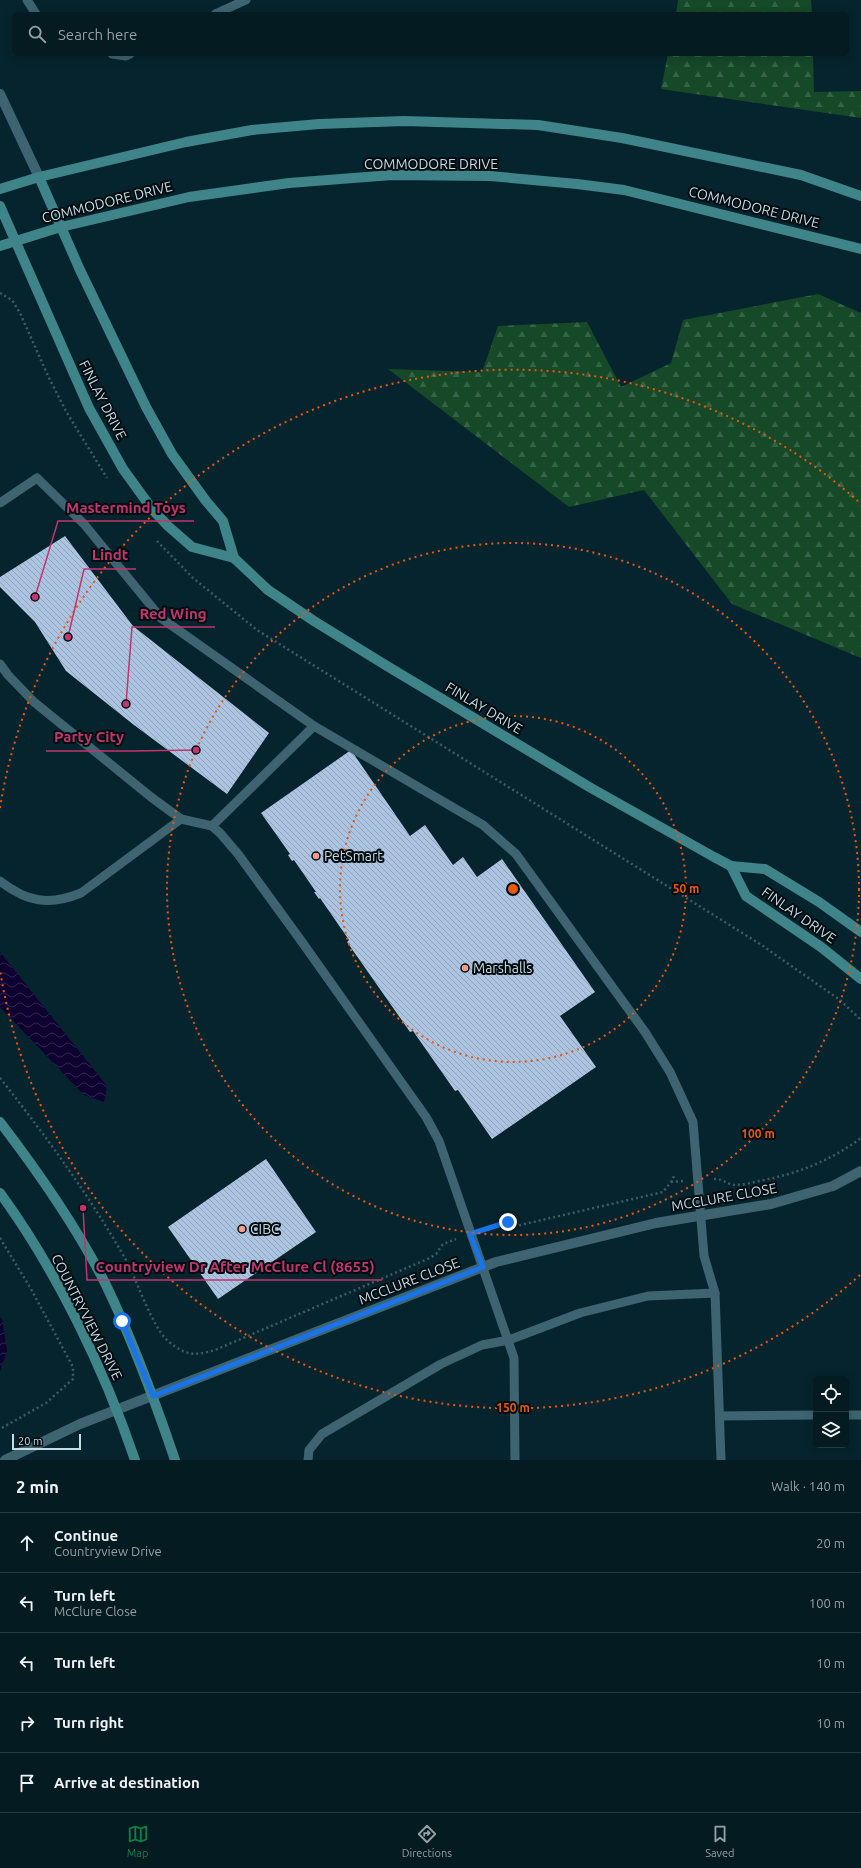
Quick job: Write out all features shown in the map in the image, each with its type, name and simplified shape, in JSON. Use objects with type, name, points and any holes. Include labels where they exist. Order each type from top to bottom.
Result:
[{"type":"street","points":[[0,94],[60,227],[146,407],[172,454],[206,501],[223,521],[234,558]]},
{"type":"street","points":[[0,189],[38,177],[186,142],[252,130],[319,124],[404,121],[538,125],[622,138],[801,175],[861,196]]},
{"type":"street","name":"COMMODORE DRIVE","points":[[0,246],[60,227],[189,197],[289,183],[392,175],[490,176],[624,190],[861,249]]},
{"type":"street","name":"FINLAY DRIVE","points":[[0,206],[89,408],[123,470],[152,509],[192,547],[234,558],[268,590],[314,621],[591,788],[731,866],[765,869],[819,902],[861,932]]},
{"type":"street","name":"FINLAY DRIVE","points":[[731,866],[746,896],[821,947],[861,978]]},
{"type":"street","name":"COUNTRYVIEW DRIVE","points":[[0,1122],[43,1181],[87,1250],[122,1321],[153,1396],[175,1460]]},
{"type":"street","name":"MCCLURE CLOSE","points":[[5,1460],[80,1424],[496,1262],[656,1223],[771,1204],[833,1186],[861,1171]]},
{"type":"street","name":"COUNTRYVIEW DRIVE","points":[[0,1193],[31,1240],[68,1306],[118,1410],[135,1460]]},
{"type":"lane","points":[[27,0],[35,12]]},
{"type":"lane","points":[[219,12],[246,0]]},
{"type":"lane","points":[[0,502],[37,478],[84,524],[161,618],[314,726],[483,825],[516,854],[645,1032],[670,1072],[693,1122],[704,1256],[716,1293],[721,1460]]},
{"type":"lane","points":[[0,664],[8,675],[34,702],[181,819],[212,826],[238,854],[426,1117],[439,1141],[514,1358],[515,1460]]},
{"type":"lane","points":[[212,826],[314,726]]},
{"type":"lane","points":[[0,881],[15,892],[29,898],[48,900],[66,899],[81,893],[181,819]]},
{"type":"lane","points":[[308,1460],[309,1450],[322,1434],[441,1364],[482,1345],[509,1340],[580,1313],[648,1296],[716,1293]]},
{"type":"lane","points":[[720,1416],[813,1415]]},
{"type":"lane","points":[[849,1415],[861,1415]]},
{"type":"path","points":[[0,1078],[41,1129],[74,1176],[126,1261],[158,1327],[167,1340],[187,1353],[198,1355],[430,1258],[436,1254],[443,1244],[508,1222],[510,1226],[516,1226],[663,1192],[672,1182],[674,1176]]},
{"type":"path","points":[[672,1182],[718,1178],[734,1185],[773,1179],[798,1172],[823,1162],[861,1138]]},
{"type":"path","points":[[0,1238],[31,1290],[73,1367],[73,1379],[46,1403],[0,1429]]},
{"type":"green space","points":[[678,0],[811,0],[812,12],[676,12]]},
{"type":"green space","points":[[668,56],[813,56],[814,92],[861,91],[861,118],[661,89]]},
{"type":"green space","points":[[818,294],[861,313],[861,658],[732,604],[644,490],[569,507],[388,369],[482,372],[498,326],[587,322],[621,387],[671,363],[683,320]]},
{"type":"water","points":[[0,952],[107,1086],[104,1102],[84,1095],[0,1007]]},
{"type":"water","points":[[0,1317],[2,1319],[7,1351],[0,1371]]},
{"type":"building","points":[[65,536],[133,626],[269,733],[227,794],[134,725],[66,671],[35,622],[0,587],[0,577]]},
{"type":"building","points":[[351,750],[410,836],[425,825],[453,865],[463,857],[477,877],[502,859],[595,992],[560,1016],[596,1067],[492,1139],[458,1090],[455,1091],[413,1031],[410,1032],[347,942],[349,940],[320,898],[319,899],[314,892],[316,892],[294,860],[292,861],[288,855],[290,854],[261,813]]},
{"type":"building","name":"CIBC","points":[[266,1159],[316,1232],[218,1299],[168,1227]]},
{"type":"place","name":"Mastermind Toys","points":[[35,597]]},
{"type":"place","name":"Lindt","points":[[68,637]]},
{"type":"place","name":"Red Wing","points":[[126,704]]},
{"type":"place","name":"Party City","points":[[196,750]]},
{"type":"place","name":"PetSmart","points":[[316,856]]},
{"type":"place","name":"Marshalls","points":[[465,968]]},
{"type":"place","name":"Countryview Dr After McClure Cl (8655)","points":[[83,1208]]},
{"type":"place","name":"CIBC","points":[[242,1229]]},
{"type":"route","points":[[122,1321],[153,1396],[483,1267],[470,1234],[508,1222]]}]
